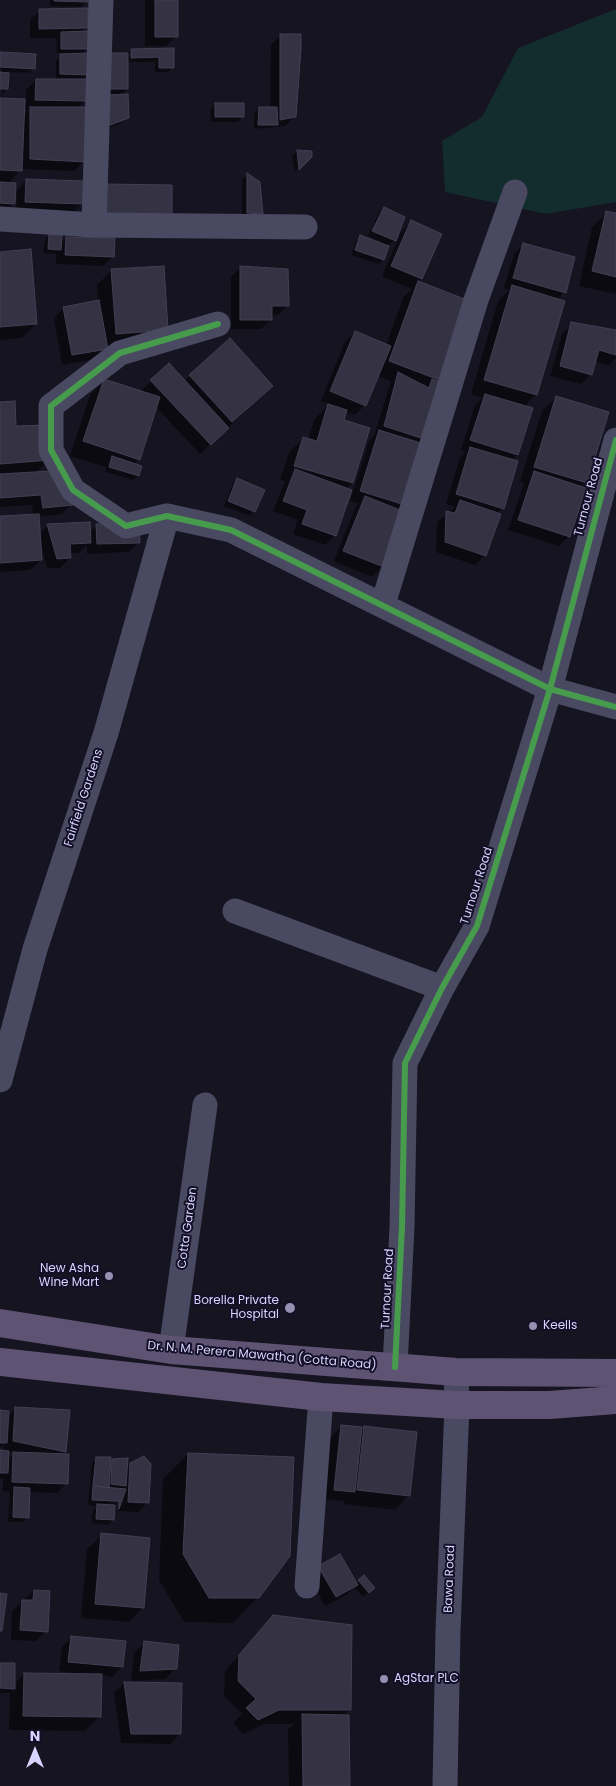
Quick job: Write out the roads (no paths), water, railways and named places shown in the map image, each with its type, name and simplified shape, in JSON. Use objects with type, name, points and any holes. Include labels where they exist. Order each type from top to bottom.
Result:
[{"type":"main road","name":"Dr. N. M. Perera Mawatha (Cotta Road)","points":[[0,1323],[171,1350],[456,1372],[616,1373]]},
{"type":"main road","points":[[0,1362],[321,1397],[457,1405],[549,1405],[616,1400]]},
{"type":"street","points":[[94,225],[100,0]]},
{"type":"street","points":[[383,604],[476,300],[515,192]]},
{"type":"street","points":[[0,219],[94,225],[305,227]]},
{"type":"street","points":[[218,324],[120,354],[51,406],[51,450],[73,490],[126,526],[167,516],[231,530],[383,604],[550,689],[616,707]]},
{"type":"street","name":"Turnour Road","points":[[395,1367],[405,1063],[442,988],[477,926],[550,689],[616,440]]},
{"type":"street","name":"Fairfield Gardens","points":[[0,1080],[35,949],[106,733],[167,516]]},
{"type":"street","points":[[235,911],[442,988]]},
{"type":"street","name":"Cotta Garden","points":[[171,1350],[205,1105]]},
{"type":"street","name":"Bawa Road","points":[[445,1786],[448,1631],[457,1405],[456,1372]]},
{"type":"street","points":[[307,1586],[321,1397]]},
{"type":"place","name":"New Asha Wine Mart","points":[[109,1276]]},
{"type":"place","name":"Borella Private Hospital","points":[[290,1308]]},
{"type":"place","name":"Keells","points":[[533,1326]]},
{"type":"place","name":"AgStar PLC","points":[[384,1679]]}]
